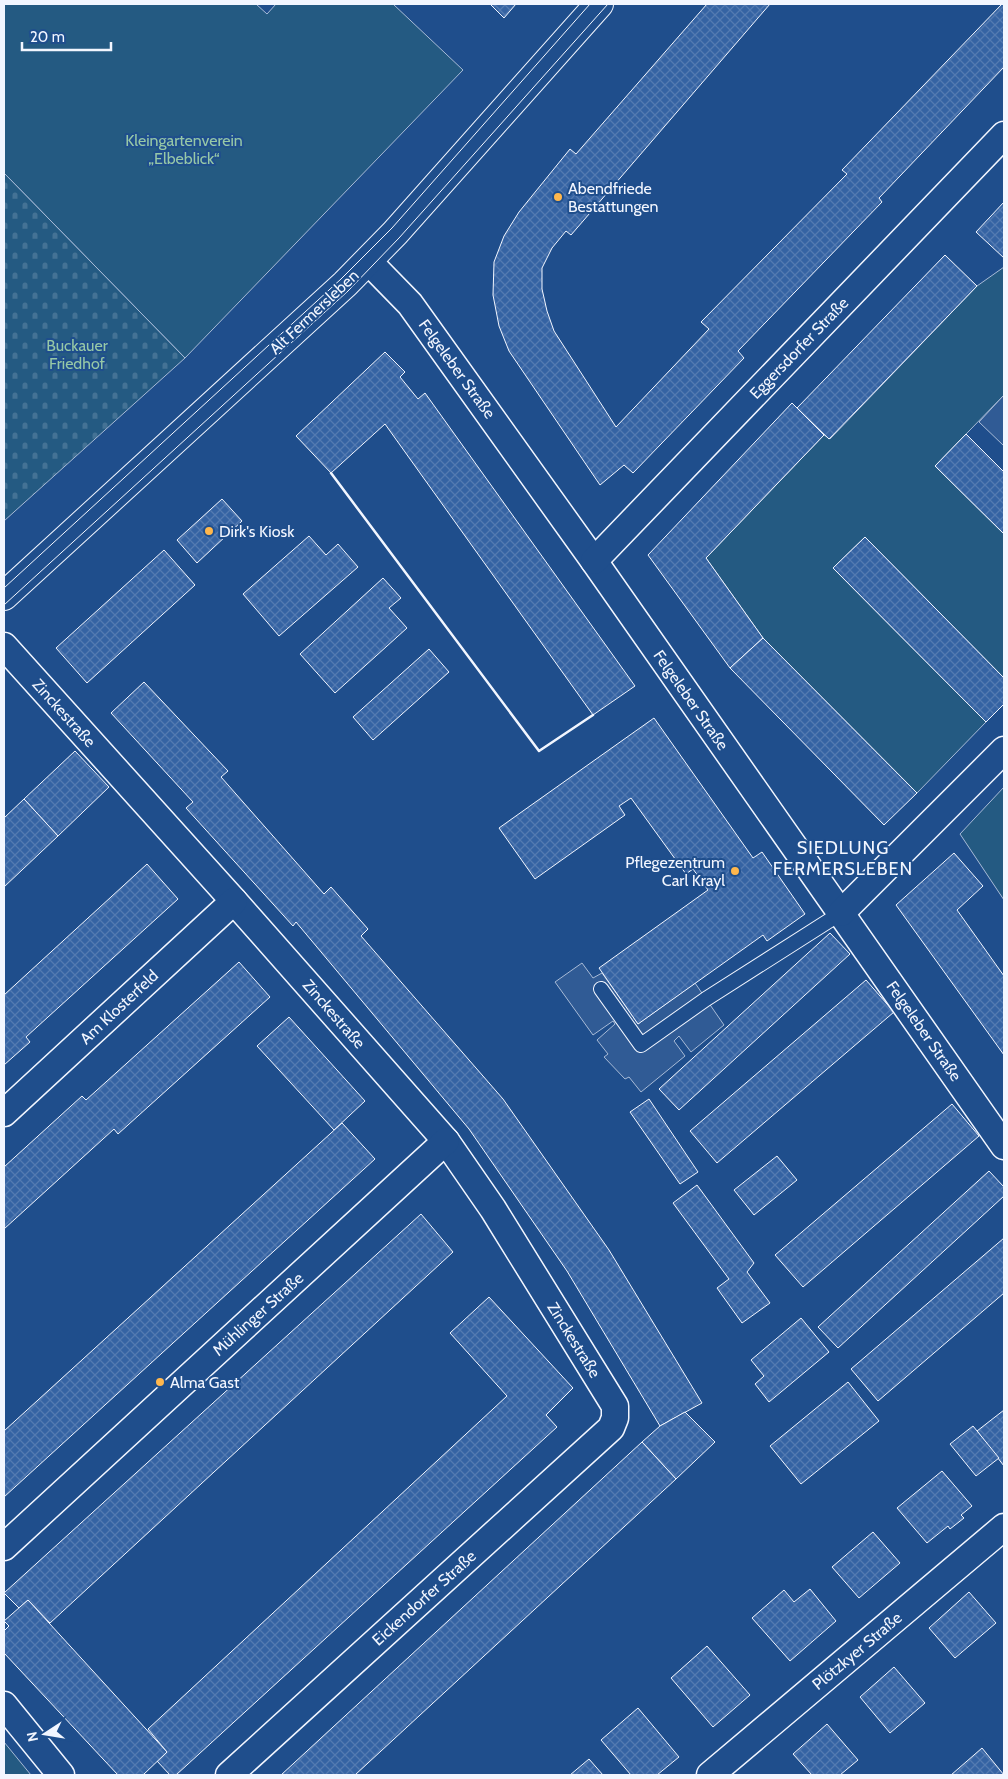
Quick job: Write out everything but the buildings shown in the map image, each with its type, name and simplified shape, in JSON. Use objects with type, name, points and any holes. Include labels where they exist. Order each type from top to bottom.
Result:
[{"type":"main road","name":"Alt Fermersleben","points":[[4,596],[368,261],[599,4]]},
{"type":"street","name":"Eggersdorfer Straße","points":[[594,561],[1004,135]]},
{"type":"street","name":"Felgeleber Straße","points":[[368,261],[403,295],[594,561],[1004,1146]]},
{"type":"street","name":"Zinckestraße","points":[[4,646],[234,901],[446,1142],[493,1209],[615,1406],[615,1418]]},
{"type":"street","points":[[841,914],[1004,750]]},
{"type":"street","name":"Am Klosterfeld","points":[[4,1113],[234,901]]},
{"type":"street","name":"Mühlinger Straße","points":[[4,1546],[446,1142]]},
{"type":"street","name":"Eickendorfer Straße","points":[[229,1775],[611,1428],[615,1418]]},
{"type":"street","name":"Plötzkyer Straße","points":[[710,1775],[1004,1526]]},
{"type":"street","points":[[4,1705],[61,1775]]},
{"type":"lane","points":[[600,989],[641,1045],[706,999],[841,914]]},
{"type":"green space","name":"Kleingartenverein „Elbeblick“","points":[[4,4],[256,4],[267,14],[276,4],[393,4],[463,70],[185,358],[4,173]]},
{"type":"green space","name":"Buckauer Friedhof","points":[[4,173],[185,358],[4,521]]},
{"type":"green space","points":[[1004,267],[1004,395],[935,466],[1004,534],[1004,678],[865,537],[833,568],[986,722],[917,793],[763,638],[706,558],[824,435],[830,439],[977,286]]},
{"type":"green space","points":[[1004,787],[1004,900],[960,834]]},
{"type":"green space","points":[[4,1742],[31,1775],[4,1775]]},
{"type":"shaded area","points":[[1004,395],[1004,446],[979,422]]},
{"type":"shaded area","points":[[582,963],[593,978],[602,973],[638,1024],[695,983],[724,1025],[691,1052],[679,1036],[674,1041],[685,1056],[641,1092],[629,1077],[625,1079],[604,1057],[608,1054],[597,1040],[615,1024],[613,1021],[593,1035],[555,982]]},
{"type":"tram line","points":[[4,588],[341,279],[392,228],[590,4]]},
{"type":"tram line","points":[[4,605],[348,291],[399,238],[608,4]]},
{"type":"wall","points":[[331,473],[539,751],[593,715]]},
{"type":"place","name":"Abendfriede Bestattungen","points":[[558,197]]},
{"type":"place","name":"Dirk's Kiosk","points":[[209,531]]},
{"type":"place","name":"Pflegezentrum Carl Krayl","points":[[735,871]]},
{"type":"place","name":"Alma Gast","points":[[160,1382]]},
{"type":"district","name":"SIEDLUNG FERMERSLEBEN","points":[[843,858]]}]
